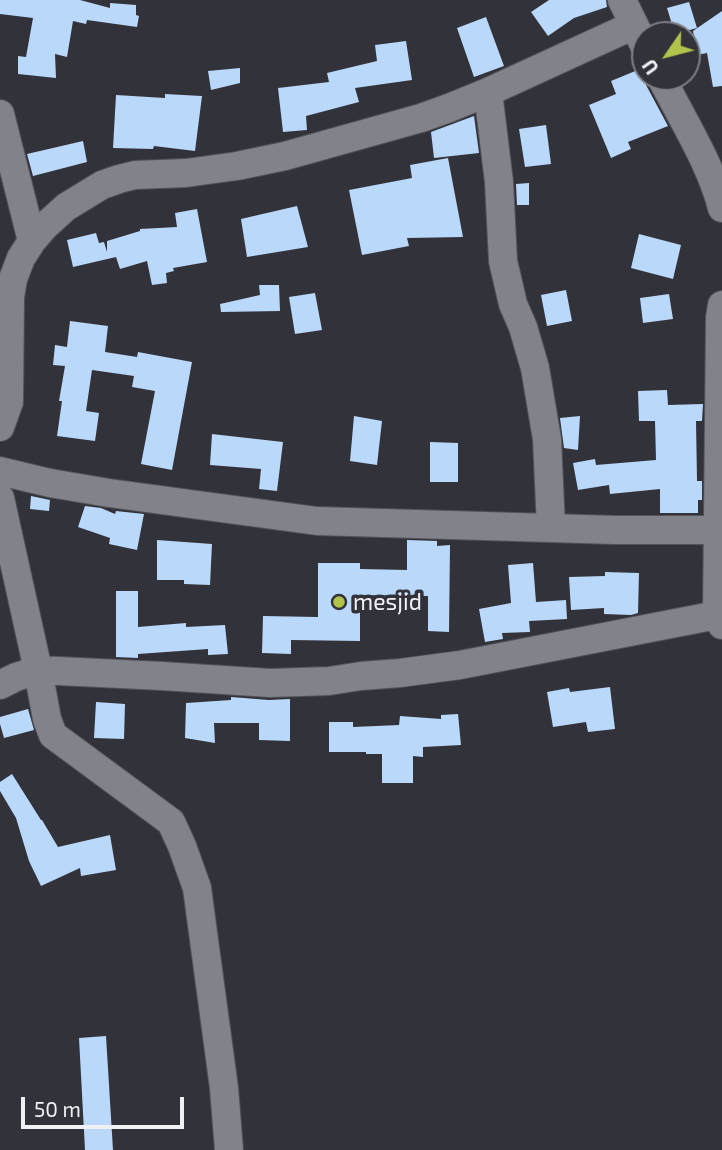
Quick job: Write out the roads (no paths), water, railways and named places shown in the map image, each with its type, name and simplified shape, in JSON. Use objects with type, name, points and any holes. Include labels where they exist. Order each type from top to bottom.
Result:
[{"type":"street","points":[[622,0],[632,21]]},
{"type":"street","points":[[0,427],[9,402],[10,297],[13,279],[21,258],[32,241],[66,207],[102,185],[119,179],[135,175],[211,170],[285,156],[421,118],[631,39]]},
{"type":"street","points":[[667,91],[704,160],[722,208]]},
{"type":"street","points":[[488,92],[499,182],[503,261],[513,304],[535,368],[547,439],[551,527]]},
{"type":"street","points":[[0,114],[32,241]]},
{"type":"street","points":[[0,685],[38,670],[270,683],[329,681],[460,665],[719,620],[722,305]]},
{"type":"street","points":[[0,471],[109,493],[317,521],[616,530],[719,530]]},
{"type":"street","points":[[0,498],[47,719],[53,735],[171,822],[197,888],[224,1088],[229,1150]]},
{"type":"place","name":"mesjid","points":[[339,602]]}]
